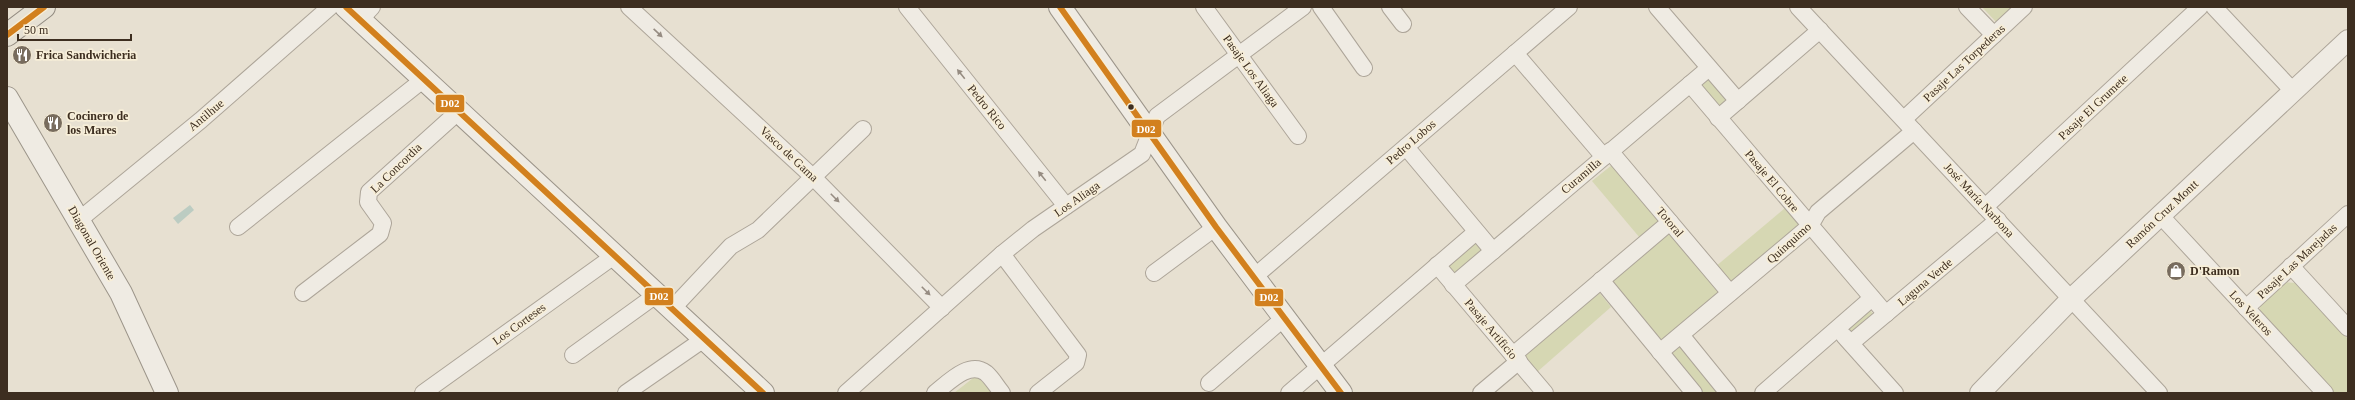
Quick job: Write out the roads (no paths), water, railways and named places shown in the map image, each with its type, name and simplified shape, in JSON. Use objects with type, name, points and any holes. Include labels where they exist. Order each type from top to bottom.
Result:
[{"type":"main road","points":[[7,35],[44,7]]},
{"type":"main road","points":[[1060,7],[1216,227],[1341,393]]},
{"type":"main road","points":[[359,11],[424,79],[764,393]]},
{"type":"main road","name":"Diagonal Oriente","points":[[7,98],[79,220],[132,314],[167,393]]},
{"type":"street","name":"Antilhue","points":[[79,220],[200,120],[330,7]]},
{"type":"street","name":"Vasco de Gama","points":[[629,7],[814,178],[942,308]]},
{"type":"street","name":"Pedro Rico","points":[[907,7],[1066,206]]},
{"type":"street","name":"Pasaje Los Aliaga","points":[[1204,7],[1298,136]]},
{"type":"street","name":"Los Aliaga","points":[[846,393],[1002,254],[1066,206],[1142,154],[1157,116],[1303,7]]},
{"type":"street","points":[[1321,7],[1364,68]]},
{"type":"street","points":[[1390,7],[1403,24]]},
{"type":"street","name":"Pedro Lobos","points":[[1254,277],[1569,7]]},
{"type":"street","points":[[1657,7],[1738,101]]},
{"type":"street","name":"José María Narbona","points":[[1798,7],[2159,393]]},
{"type":"street","points":[[1967,7],[1994,36]]},
{"type":"street","name":"Pasaje Las Torpederas","points":[[1909,125],[1994,36],[2024,7]]},
{"type":"street","name":"Pasaje El Grumete","points":[[1985,207],[2200,7]]},
{"type":"street","points":[[2214,7],[2293,91]]},
{"type":"street","points":[[1718,118],[1820,30]]},
{"type":"street","name":"Ramón Cruz Montt","points":[[1980,393],[2071,299],[2348,40]]},
{"type":"street","name":"Totoral","points":[[1515,53],[1670,222],[1730,293]]},
{"type":"street","name":"Curamilla","points":[[1453,284],[1709,68]]},
{"type":"street","points":[[238,227],[424,79]]},
{"type":"street","name":"Pasaje El Cobre","points":[[1690,84],[1886,314]]},
{"type":"street","name":"La Concordia","points":[[303,293],[380,234],[383,223],[368,202],[369,192],[458,111]]},
{"type":"street","name":"Quínquimo","points":[[1660,352],[1810,226],[1818,212],[1909,125]]},
{"type":"street","points":[[573,355],[664,302],[731,246],[758,230],[814,178],[863,129]]},
{"type":"street","points":[[1406,147],[1492,251]]},
{"type":"street","name":"Pasaje Las Marejadas","points":[[2246,308],[2348,214]]},
{"type":"street","name":"Los Veleros","points":[[2160,215],[2326,393]]},
{"type":"street","name":"Laguna Verde","points":[[1851,343],[1998,220]]},
{"type":"street","points":[[1481,393],[1516,358],[1601,280],[1670,222]]},
{"type":"street","points":[[1154,273],[1216,227]]},
{"type":"street","points":[[1289,393],[1476,232]]},
{"type":"street","points":[[1002,254],[1077,353],[1078,358],[1076,363],[1038,393]]},
{"type":"street","name":"Los Corteses","points":[[423,393],[614,256]]},
{"type":"street","name":"Pasaje Artificio","points":[[1437,265],[1545,393]]},
{"type":"street","points":[[2291,266],[2348,328]]},
{"type":"street","points":[[1601,280],[1694,393]]},
{"type":"street","points":[[1763,393],[1872,298]]},
{"type":"street","points":[[1209,384],[1284,318]]},
{"type":"street","points":[[1838,328],[1895,393]]},
{"type":"street","points":[[1680,335],[1728,393]]},
{"type":"street","points":[[626,393],[704,339]]},
{"type":"street","points":[[935,393],[968,369],[976,369],[986,373],[1002,393]]},
{"type":"place","name":"Frica Sandwicheria","points":[[22,55]]},
{"type":"place","name":"Cocinero de los Mares","points":[[53,123]]},
{"type":"place","name":"D'Ramon","points":[[2176,271]]}]
